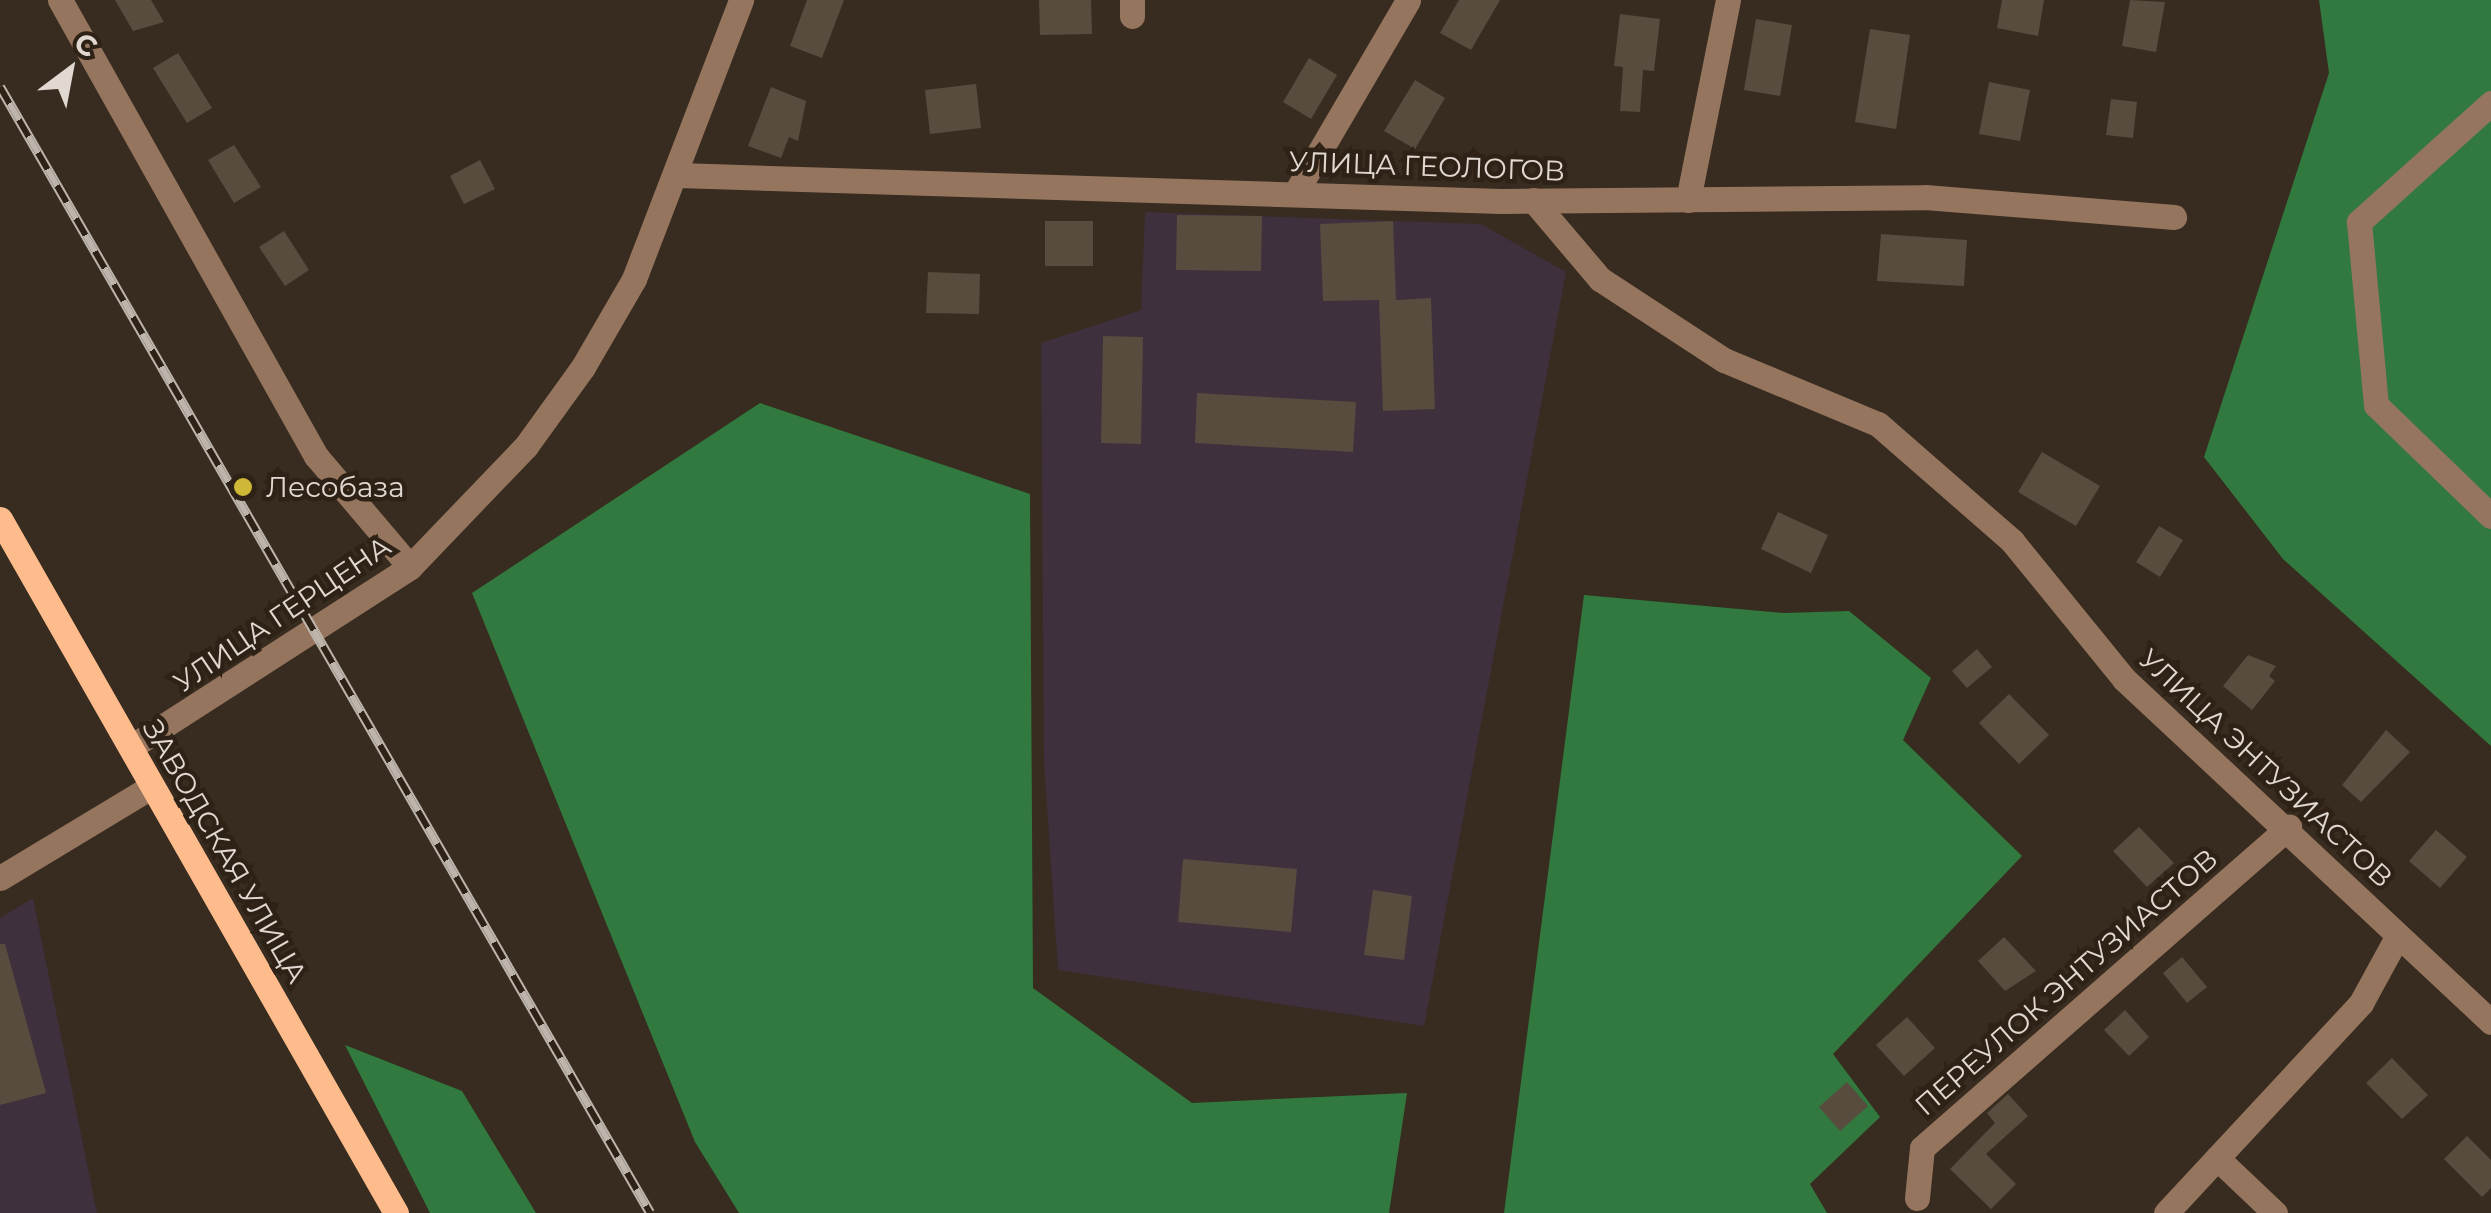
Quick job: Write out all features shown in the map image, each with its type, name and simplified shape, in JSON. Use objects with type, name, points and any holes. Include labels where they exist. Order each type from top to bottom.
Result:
[{"type":"main road","name":"ЗАВОДСКАЯ УЛИЦА","points":[[0,520],[131,747],[148,788],[396,1213]]},
{"type":"street","points":[[60,0],[316,456],[410,567]]},
{"type":"street","name":"УЛИЦА ГЕРЦЕНА","points":[[131,747],[410,567],[526,446],[583,368],[634,279],[678,175],[741,0]]},
{"type":"street","points":[[1296,192],[1408,0]]},
{"type":"street","points":[[1688,200],[1728,0]]},
{"type":"street","points":[[2491,103],[2359,222],[2376,405],[2491,516]]},
{"type":"street","name":"УЛИЦА ГЕОЛОГОВ","points":[[678,175],[1533,200],[1925,196],[2174,217]]},
{"type":"street","name":"УЛИЦА ЭНТУЗИАСТОВ","points":[[1533,200],[1600,279],[1724,360],[1878,424],[2012,540],[2124,680],[2289,826],[2491,1022]]},
{"type":"street","points":[[0,878],[148,788]]},
{"type":"street","name":"ПЕРЕУЛОК ЭНТУЗИАСТОВ","points":[[1917,1198],[1922,1148],[2289,826]]},
{"type":"street","points":[[2166,1213],[2362,1004],[2398,935]]},
{"type":"street","points":[[2218,1158],[2275,1213]]},
{"type":"shaded area","points":[[1145,212],[1481,224],[1566,272],[1424,1026],[1058,970],[1044,763],[1041,343],[1141,310]]},
{"type":"shaded area","points":[[33,898],[97,1213],[0,1213],[0,918]]},
{"type":"green space","points":[[2319,0],[2491,0],[2491,746],[2283,559],[2204,457],[2329,73]]},
{"type":"green space","points":[[760,403],[1030,494],[1033,988],[1192,1103],[1407,1093],[1389,1213],[739,1213],[695,1142],[472,593]]},
{"type":"green space","points":[[1584,595],[1784,613],[1849,611],[1931,678],[1903,740],[2022,856],[1833,1054],[1880,1117],[1810,1184],[1827,1213],[1504,1213]]},
{"type":"green space","points":[[345,1045],[462,1091],[536,1213],[430,1213]]},
{"type":"building","points":[[115,0],[151,0],[164,22],[133,31]]},
{"type":"building","points":[[807,0],[844,0],[822,58],[790,46]]},
{"type":"building","points":[[1039,0],[1091,0],[1092,34],[1040,35]]},
{"type":"building","points":[[1459,0],[1500,0],[1471,50],[1440,33]]},
{"type":"building","points":[[2002,0],[2044,0],[2038,36],[1997,28]]},
{"type":"building","points":[[2130,0],[2165,2],[2156,52],[2122,46]]},
{"type":"building","points":[[1620,14],[1660,19],[1654,71],[1643,70],[1640,112],[1620,111],[1623,67],[1614,66]]},
{"type":"building","points":[[1756,19],[1792,25],[1780,96],[1744,90]]},
{"type":"building","points":[[1870,29],[1910,35],[1896,129],[1855,122]]},
{"type":"building","points":[[178,53],[212,108],[187,123],[153,68]]},
{"type":"building","points":[[1309,58],[1337,75],[1311,119],[1283,102]]},
{"type":"building","points":[[1415,80],[1445,98],[1415,149],[1384,131]]},
{"type":"building","points":[[1989,82],[2030,90],[2020,141],[1979,134]]},
{"type":"building","points":[[976,84],[981,128],[930,134],[925,90]]},
{"type":"building","points":[[771,87],[806,101],[798,141],[789,137],[781,158],[748,146]]},
{"type":"building","points":[[2111,99],[2137,102],[2133,138],[2106,135]]},
{"type":"building","points":[[234,145],[261,187],[234,203],[208,160]]},
{"type":"building","points":[[480,160],[495,189],[464,204],[450,176]]},
{"type":"building","points":[[1177,215],[1262,216],[1261,271],[1176,270]]},
{"type":"building","points":[[1045,221],[1093,221],[1093,266],[1045,266]]},
{"type":"building","points":[[1393,221],[1396,300],[1431,298],[1435,409],[1383,411],[1379,300],[1323,301],[1320,224]]},
{"type":"building","points":[[284,231],[309,270],[285,286],[259,247]]},
{"type":"building","points":[[1881,234],[1967,240],[1964,286],[1877,281]]},
{"type":"building","points":[[928,272],[980,274],[979,314],[926,313]]},
{"type":"building","points":[[1103,336],[1143,337],[1141,444],[1101,443]]},
{"type":"building","points":[[1197,393],[1356,402],[1353,452],[1195,443]]},
{"type":"building","points":[[2042,452],[2100,486],[2076,526],[2018,492]]},
{"type":"building","points":[[1778,512],[1828,535],[1811,573],[1761,549]]},
{"type":"building","points":[[2159,526],[2183,540],[2160,577],[2136,562]]},
{"type":"building","points":[[1977,649],[1992,667],[1967,688],[1952,671]]},
{"type":"building","points":[[2248,655],[2276,666],[2269,676],[2275,681],[2252,710],[2223,686]]},
{"type":"building","points":[[2009,694],[2049,735],[2019,764],[1979,723]]},
{"type":"building","points":[[2386,730],[2410,752],[2361,802],[2342,785]]},
{"type":"building","points":[[2139,827],[2174,863],[2147,887],[2113,851]]},
{"type":"building","points":[[2436,830],[2467,857],[2440,888],[2409,861]]},
{"type":"building","points":[[1183,859],[1297,869],[1291,932],[1178,922]]},
{"type":"building","points":[[1373,890],[1412,896],[1404,960],[1364,955]]},
{"type":"building","points":[[2004,937],[2036,971],[2005,991],[1978,961]]},
{"type":"building","points":[[0,944],[5,944],[46,1093],[0,1105]]},
{"type":"building","points":[[2182,957],[2207,987],[2187,1003],[2163,973]]},
{"type":"building","points":[[2125,1010],[2149,1037],[2129,1056],[2104,1030]]},
{"type":"building","points":[[1907,1017],[1935,1048],[1904,1076],[1876,1045]]},
{"type":"building","points":[[2392,1058],[2428,1095],[2402,1119],[2366,1083]]},
{"type":"building","points":[[1847,1082],[1868,1106],[1840,1131],[1819,1107]]},
{"type":"building","points":[[2008,1094],[2028,1116],[1986,1154],[2016,1184],[1991,1209],[1950,1169],[1995,1123],[1987,1113]]},
{"type":"building","points":[[2467,1136],[2491,1160],[2491,1188],[2482,1197],[2444,1159]]},
{"type":"railway","points":[[0,87],[650,1213]]},
{"type":"place","name":"Лесобаза","points":[[243,487]]}]
